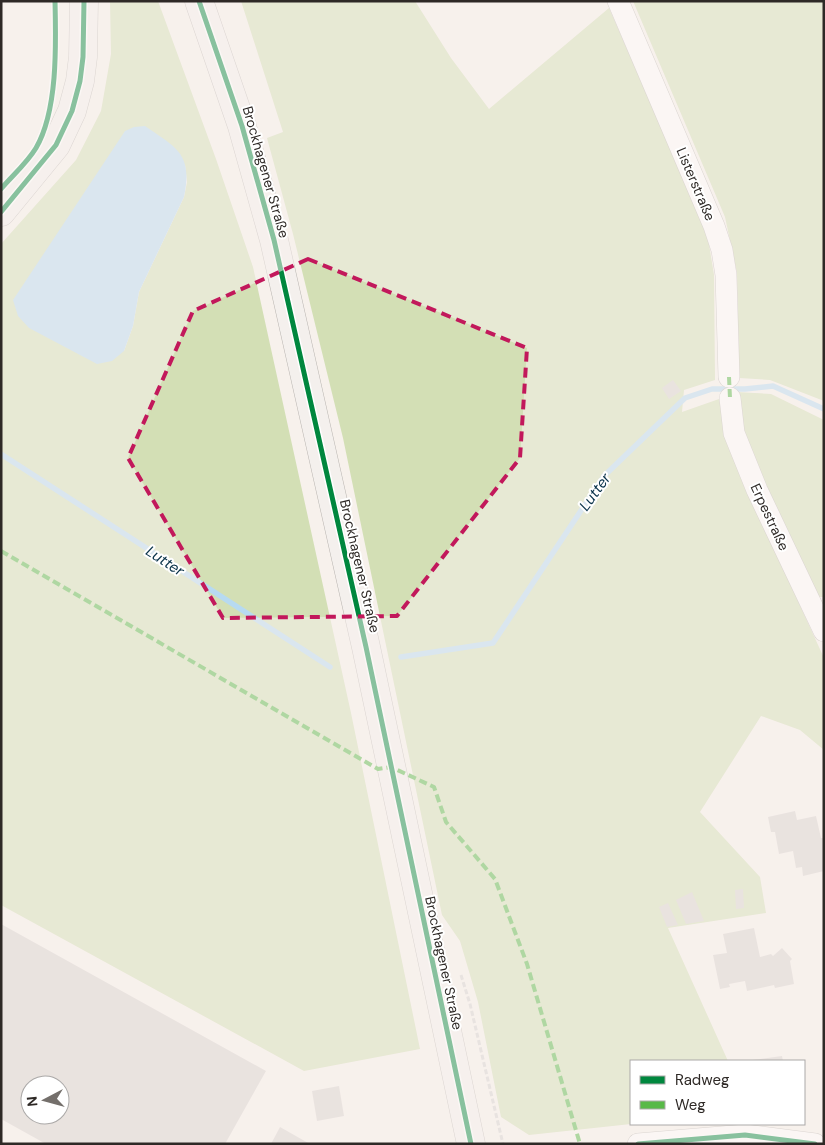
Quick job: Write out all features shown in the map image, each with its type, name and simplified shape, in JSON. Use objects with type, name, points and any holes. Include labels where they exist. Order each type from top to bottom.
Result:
[{"type":"main road","points":[[1,212],[56,145],[72,111],[80,81],[83,57],[84,1]]},
{"type":"main road","name":"Brockhagener Straße","points":[[199,1],[242,126],[274,240],[366,647],[471,1144]]},
{"type":"street","name":"Listerstraße","points":[[618,1],[714,226],[722,250],[726,276],[729,377]]},
{"type":"street","name":"Erpestraße","points":[[730,398],[734,433],[757,490],[824,632]]},
{"type":"street","points":[[638,1144],[745,1135],[815,1144]]},
{"type":"highlighted area","points":[[308,259],[527,348],[520,458],[397,616],[223,618],[128,458],[193,311]]},
{"type":"green space","points":[[110,1],[158,1],[253,267],[351,713],[420,1049],[304,1071],[1,905],[1,244],[76,160],[101,111],[111,54]],"holes":[[[134,127],[185,165],[187,182],[184,197],[139,292],[133,326],[124,351]]]},
{"type":"green space","points":[[241,1],[415,1],[451,58],[489,109],[609,8],[707,232],[714,275],[715,380],[684,390],[682,412],[719,399],[727,435],[748,492],[824,658],[824,750],[800,730],[761,716],[700,812],[760,877],[766,913],[668,928],[728,1060],[630,1060],[630,1124],[529,1135],[501,1117],[478,1002],[460,941],[442,915],[343,438],[293,234],[267,138],[283,132]]},
{"type":"green space","points":[[633,1],[824,1],[824,401],[770,380],[739,378],[737,273],[725,217]]},
{"type":"green space","points":[[736,392],[771,394],[824,420],[824,597],[818,597],[741,432]]},
{"type":"water","points":[[145,126],[174,147],[184,161],[186,183],[184,197],[139,292],[133,326],[124,351],[112,361],[97,364],[29,328],[18,316],[13,300],[125,131],[134,127]]},
{"type":"building","points":[[673,380],[681,391],[669,399],[662,388]]},
{"type":"building","points":[[795,811],[797,820],[816,816],[821,838],[824,838],[824,871],[803,876],[802,867],[796,868],[793,851],[779,854],[775,832],[771,832],[768,817]]},
{"type":"building","points":[[743,889],[744,908],[736,909],[735,890]]},
{"type":"building","points":[[692,892],[704,921],[686,924],[676,900]]},
{"type":"building","points":[[668,903],[678,925],[667,927],[659,907]]},
{"type":"building","points":[[1,924],[266,1071],[225,1144],[46,1144],[1,1119]]},
{"type":"building","points":[[754,928],[760,957],[771,954],[773,956],[782,948],[792,959],[790,961],[794,984],[775,988],[774,985],[747,991],[745,981],[729,984],[730,987],[720,989],[713,955],[727,953],[723,934]]},
{"type":"building","points":[[782,1056],[783,1060],[752,1060]]},
{"type":"building","points":[[339,1086],[344,1116],[317,1121],[312,1091]]},
{"type":"building","points":[[280,1127],[310,1144],[271,1144]]},
{"type":"waterway","name":"Lutter","points":[[401,657],[493,643],[604,476],[685,398],[712,389],[745,389],[773,386],[824,409]]},
{"type":"waterway","name":"Lutter","points":[[1,454],[330,667]]},
{"type":"marked path","points":[[729,377],[730,398]]},
{"type":"marked path","points":[[1,551],[378,769],[391,767],[434,787],[446,822],[495,879],[527,964],[580,1144]]},
{"type":"cycle path","points":[[1,189],[32,154],[43,133],[52,96],[54,76],[55,1]]},
{"type":"cycle path","points":[[1,212],[56,145],[72,111],[80,81],[83,57],[84,1]]},
{"type":"cycle path","points":[[199,1],[242,126],[274,240],[366,647],[471,1144]]},
{"type":"cycle path","points":[[638,1144],[745,1135],[815,1144]]}]
